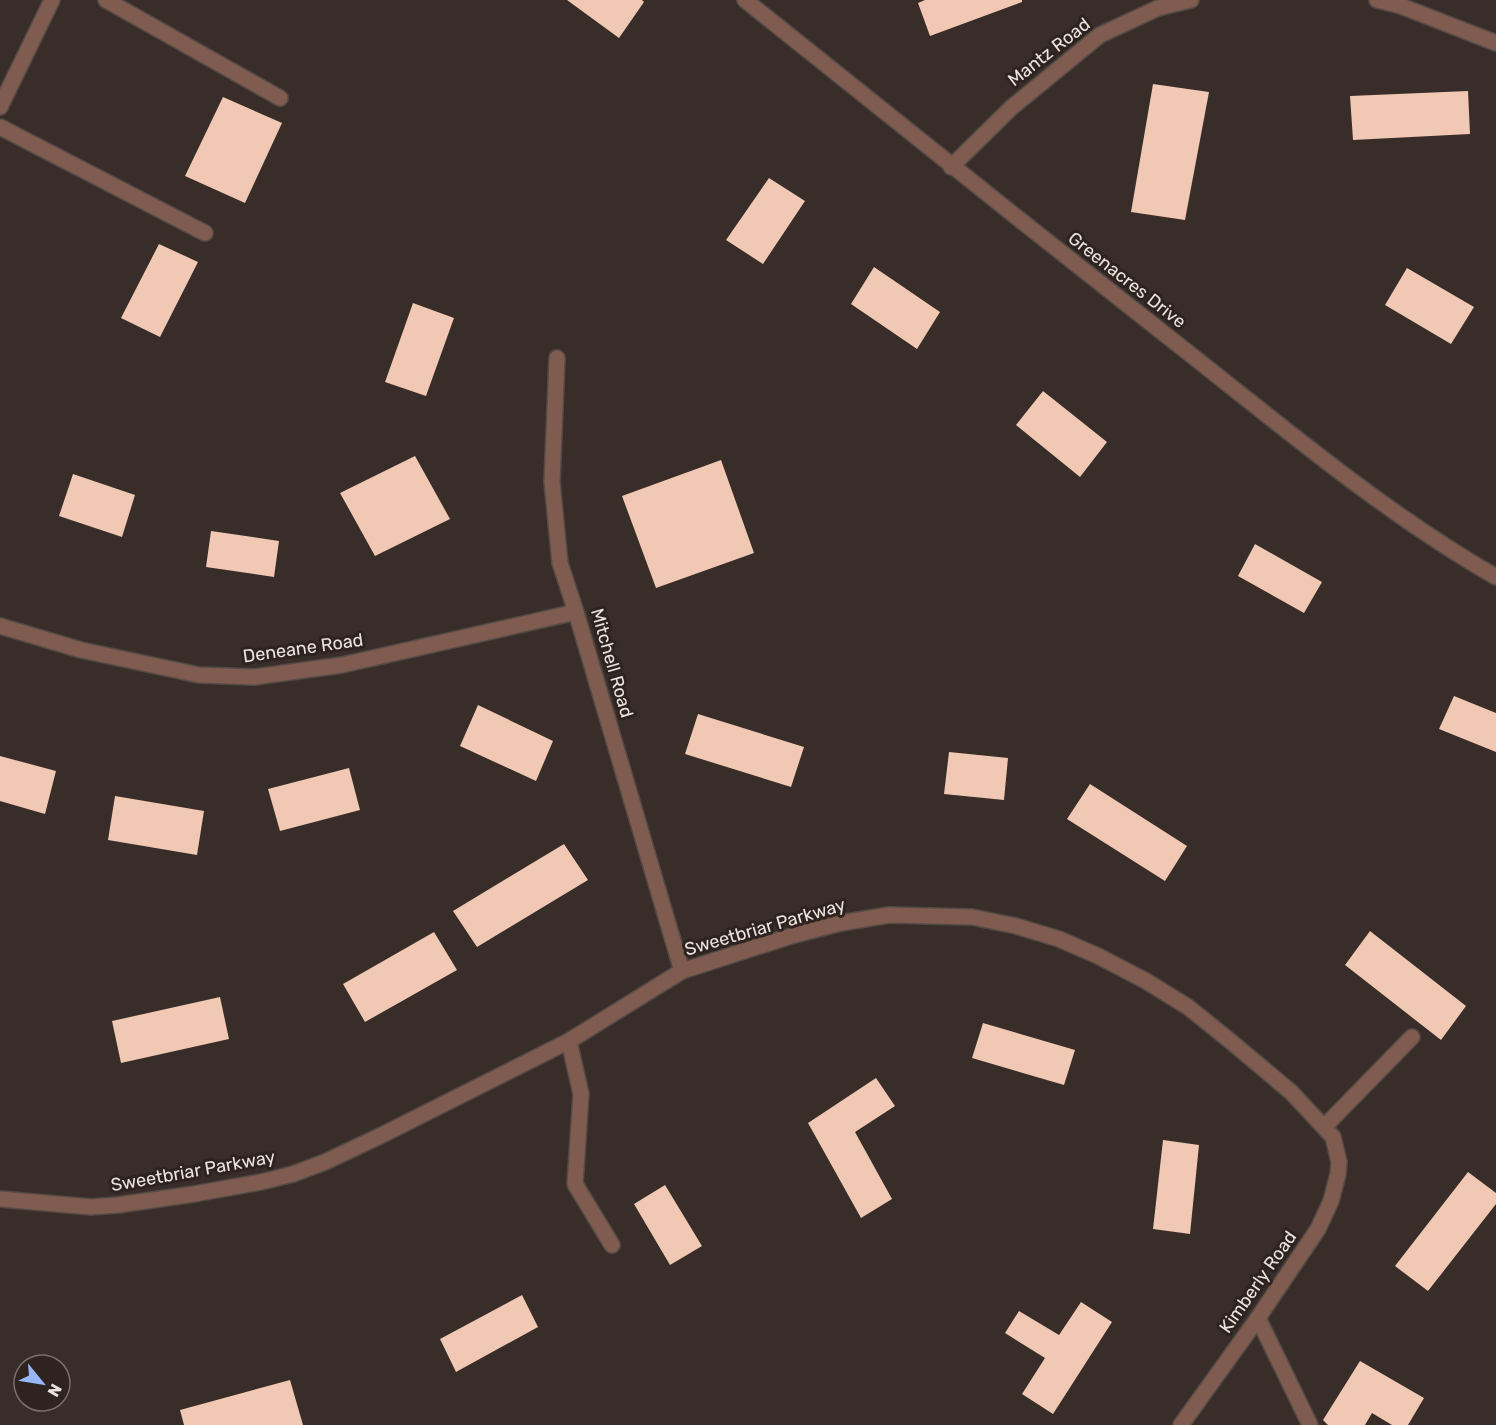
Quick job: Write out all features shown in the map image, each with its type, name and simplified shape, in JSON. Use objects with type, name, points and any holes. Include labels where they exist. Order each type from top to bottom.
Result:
[{"type":"street","points":[[0,107],[52,0]]},
{"type":"street","points":[[106,0],[280,98]]},
{"type":"street","name":"Greenacres Drive","points":[[745,0],[951,167],[1365,492],[1451,551],[1496,577]]},
{"type":"street","name":"Mantz Road","points":[[951,167],[1011,108],[1100,34],[1158,8],[1191,0]]},
{"type":"street","points":[[1377,0],[1401,6],[1496,43]]},
{"type":"street","points":[[0,127],[205,233]]},
{"type":"street","name":"Mitchell Road","points":[[557,358],[552,482],[560,563],[682,971]]},
{"type":"street","name":"Deneane Road","points":[[0,627],[81,650],[199,675],[255,677],[342,665],[576,612]]},
{"type":"street","name":"Sweetbriar Parkway","points":[[0,1198],[91,1207],[118,1205],[194,1194],[292,1174],[326,1162],[569,1041],[682,971],[841,922],[889,915],[972,917],[1016,926],[1059,939],[1146,981],[1188,1007],[1283,1085],[1325,1126],[1333,1137],[1336,1148]]},
{"type":"street","points":[[1325,1126],[1412,1037]]},
{"type":"street","points":[[569,1041],[581,1094],[575,1184],[612,1245]]},
{"type":"street","name":"Kimberly Road","points":[[1181,1425],[1318,1229],[1327,1210],[1338,1174],[1336,1148]]},
{"type":"street","points":[[1258,1317],[1310,1425]]},
{"type":"building","points":[[567,0],[642,0],[644,2],[619,38]]},
{"type":"building","points":[[925,0],[1022,0],[1022,2],[930,36],[918,3]]},
{"type":"building","points":[[1153,84],[1209,92],[1185,220],[1131,212]]},
{"type":"building","points":[[1468,91],[1470,134],[1353,140],[1350,96]]},
{"type":"building","points":[[223,97],[282,123],[245,203],[185,176]]},
{"type":"building","points":[[769,178],[805,201],[763,264],[726,240]]},
{"type":"building","points":[[159,244],[198,262],[160,337],[121,318]]},
{"type":"building","points":[[874,267],[940,312],[917,349],[851,304]]},
{"type":"building","points":[[1407,268],[1474,307],[1451,344],[1385,305]]},
{"type":"building","points":[[413,303],[454,318],[426,396],[385,382]]},
{"type":"building","points":[[1043,391],[1107,442],[1080,477],[1016,425]]},
{"type":"building","points":[[415,456],[450,519],[375,556],[340,493]]},
{"type":"building","points":[[721,460],[754,553],[656,588],[622,496]]},
{"type":"building","points":[[73,474],[135,495],[122,537],[59,516]]},
{"type":"building","points":[[211,531],[279,541],[274,577],[206,567]]},
{"type":"building","points":[[1255,544],[1322,582],[1304,613],[1238,576]]},
{"type":"building","points":[[1454,696],[1496,713],[1496,752],[1439,729]]},
{"type":"building","points":[[478,705],[553,741],[536,781],[460,746]]},
{"type":"building","points":[[698,714],[804,747],[791,787],[685,754]]},
{"type":"building","points":[[949,752],[1008,758],[1004,800],[944,794]]},
{"type":"building","points":[[0,756],[56,771],[45,814],[0,801]]},
{"type":"building","points":[[349,768],[360,810],[280,831],[268,789]]},
{"type":"building","points":[[1090,784],[1187,846],[1165,881],[1067,819]]},
{"type":"building","points":[[115,796],[204,811],[197,855],[108,840]]},
{"type":"building","points":[[564,844],[588,880],[477,947],[453,911]]},
{"type":"building","points":[[1370,931],[1466,1006],[1441,1040],[1345,965]]},
{"type":"building","points":[[434,932],[457,970],[365,1022],[343,984]]},
{"type":"building","points":[[220,997],[229,1039],[121,1063],[112,1021]]},
{"type":"building","points":[[983,1023],[1075,1050],[1064,1085],[972,1058]]},
{"type":"building","points":[[876,1078],[895,1106],[855,1132],[892,1199],[861,1218],[808,1123]]},
{"type":"building","points":[[1163,1140],[1199,1145],[1190,1234],[1153,1229]]},
{"type":"building","points":[[1468,1172],[1496,1193],[1496,1204],[1428,1291],[1395,1266]]},
{"type":"building","points":[[665,1185],[702,1246],[670,1265],[634,1204]]},
{"type":"building","points":[[522,1295],[538,1327],[456,1372],[440,1339]]},
{"type":"building","points":[[1081,1302],[1112,1322],[1053,1414],[1022,1394],[1045,1358],[1005,1333],[1019,1311],[1059,1335]]},
{"type":"building","points":[[1360,1361],[1424,1398],[1408,1425],[1392,1425],[1372,1413],[1365,1425],[1328,1425],[1323,1420]]},
{"type":"building","points":[[290,1380],[303,1425],[184,1425],[180,1410]]}]
